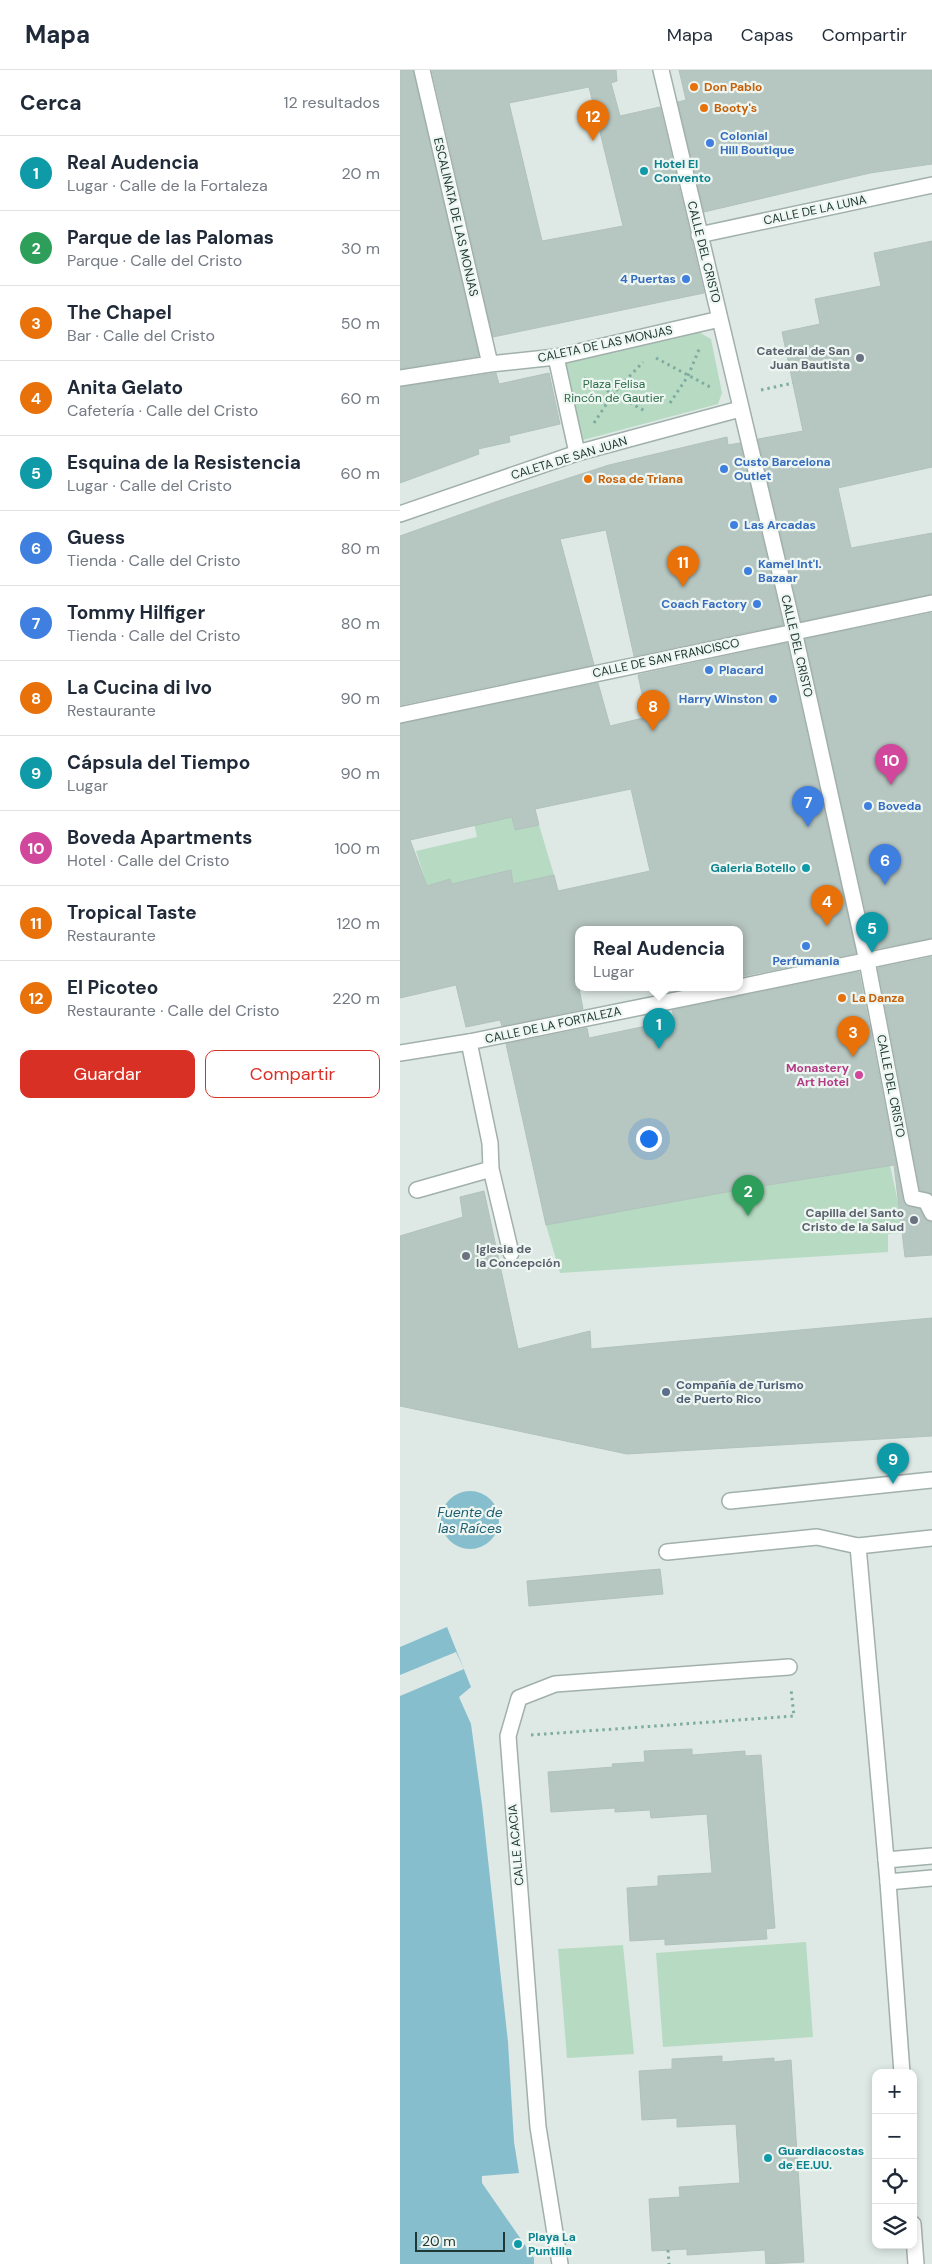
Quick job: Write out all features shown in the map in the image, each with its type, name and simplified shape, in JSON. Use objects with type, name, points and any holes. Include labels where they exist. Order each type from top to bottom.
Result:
[{"type":"street","name":"ESCALINATA DE LAS MONJAS","points":[[422,70],[490,364]]},
{"type":"street","name":"CALLE DEL CRISTO","points":[[661,70],[794,631],[867,961],[912,1198],[926,1201],[932,1213]]},
{"type":"street","name":"CALLE DE LA LUNA","points":[[699,235],[932,185]]},
{"type":"street","name":"CALETA DE LAS MONJAS","points":[[400,378],[490,364],[556,357],[720,319]]},
{"type":"street","name":"CALETA DE LAS MONJAS","points":[[556,357],[577,453]]},
{"type":"street","name":"CALETA DE SAN JUAN","points":[[400,514],[577,453],[739,402]]},
{"type":"street","name":"CALLE DE SAN FRANCISCO","points":[[400,715],[794,631],[932,604]]},
{"type":"street","points":[[743,986],[932,947]]},
{"type":"street","name":"CALLE DE LA FORTALEZA","points":[[400,1053],[469,1042],[720,991]]},
{"type":"street","points":[[469,1042],[490,1143],[491,1169],[511,1252]]},
{"type":"street","points":[[417,1190],[491,1169]]},
{"type":"street","points":[[730,1501],[932,1480]]},
{"type":"street","points":[[667,1552],[817,1537],[858,1546],[932,1538]]},
{"type":"street","points":[[858,1546],[888,1882],[902,2069]]},
{"type":"street","name":"CALLE ACACIA","points":[[560,2264],[538,2127],[508,1736],[518,1698],[555,1684],[789,1668]]},
{"type":"street","points":[[886,1860],[932,1856]]},
{"type":"street","points":[[888,1882],[932,1878]]},
{"type":"street","points":[[915,2249],[916,2264]]},
{"type":"path","points":[[669,405],[688,376],[701,345]]},
{"type":"path","points":[[659,352],[650,355],[714,388]]},
{"type":"path","points":[[589,430],[613,394],[644,361]]},
{"type":"path","points":[[582,377],[652,415]]},
{"type":"path","points":[[739,402],[793,383]]},
{"type":"path","points":[[508,1736],[794,1716],[789,1668]]},
{"type":"path","points":[[668,2250],[669,2264]]},
{"type":"green space","name":"Plaza Felisa Rincón de Gautier","points":[[697,331],[711,339],[722,393],[718,404],[583,440],[566,362]]},
{"type":"green space","points":[[487,707],[515,830],[539,825],[554,875],[513,884],[511,872],[452,886],[450,879],[427,886],[416,851],[477,837],[450,715]]},
{"type":"green space","points":[[890,1165],[899,1207],[902,1233],[888,1234],[888,1252],[560,1273],[546,1225],[749,1188]]},
{"type":"green space","points":[[806,1942],[813,2037],[663,2047],[656,1953]]},
{"type":"green space","points":[[623,1945],[634,2054],[567,2058],[558,1949]]},
{"type":"water","name":"Fuente de las Raíces","points":[[470,1491],[481,1493],[494,1504],[499,1520],[497,1531],[486,1544],[470,1549],[459,1547],[446,1536],[441,1520],[443,1509],[454,1496]]},
{"type":"water","points":[[447,1627],[471,1687],[459,1697],[471,1724],[482,1805],[508,2042],[514,2142],[519,2173],[482,2176],[482,2183],[534,2258],[534,2264],[400,2264],[400,1647]]},
{"type":"pier","points":[[456,1652],[464,1669],[400,1696],[400,1675]]},
{"type":"building","points":[[400,70],[413,70],[479,356],[400,369]]},
{"type":"building","name":"Hotel El Convento","points":[[432,70],[616,70],[617,81],[611,83],[620,116],[660,107],[704,293],[493,337]],"holes":[[[589,87],[623,226],[542,241],[509,103]]]},
{"type":"building","points":[[679,70],[932,70],[932,164],[870,173],[704,212],[678,102],[686,100]]},
{"type":"building","points":[[932,241],[932,467],[838,488],[851,548],[932,533],[932,594],[801,621],[758,439],[803,431],[782,332],[820,324],[815,299],[881,286],[874,253]]},
{"type":"building","points":[[496,373],[499,384],[549,373],[560,424],[509,436],[510,442],[478,449],[479,454],[400,483],[400,387]]},
{"type":"building","points":[[727,437],[728,445],[740,443],[783,625],[634,656],[606,530],[560,539],[594,665],[400,705],[400,536],[501,500],[609,465]]},
{"type":"building","points":[[932,613],[932,938],[874,949],[805,639]]},
{"type":"building","points":[[787,643],[856,953],[743,976],[743,926],[575,926],[575,991],[580,991],[583,1009],[502,1026],[500,1020],[466,1027],[456,985],[400,998],[400,724],[598,683],[610,726],[647,717],[638,675]],"holes":[[[631,789],[650,871],[558,891],[554,875],[513,884],[511,870],[452,884],[450,879],[427,886],[410,840],[512,817],[515,830],[539,825],[535,809]]]},
{"type":"building","points":[[932,957],[932,1194],[920,1190],[878,968]]},
{"type":"building","points":[[859,972],[903,1200],[906,1205],[920,1209],[926,1220],[932,1222],[932,1255],[905,1257],[894,1165],[749,1188],[546,1225],[506,1044],[587,1028],[589,1038],[675,1020],[672,1010]]},
{"type":"building","name":"Compañía de Turismo de Puerto Rico","points":[[484,1191],[518,1349],[590,1331],[591,1349],[932,1318],[932,1436],[627,1454],[400,1406],[400,1236],[463,1217],[460,1197]]},
{"type":"building","points":[[660,1569],[663,1594],[529,1606],[527,1581]]},
{"type":"building","points":[[692,1749],[692,1755],[745,1751],[745,1756],[761,1755],[775,1928],[766,1929],[767,1939],[665,1945],[665,1939],[630,1941],[627,1888],[658,1886],[658,1876],[712,1873],[707,1814],[651,1818],[650,1810],[615,1812],[615,1808],[551,1812],[548,1772],[613,1767],[612,1764],[645,1762],[644,1751]]},
{"type":"building","points":[[722,2056],[722,2062],[774,2058],[774,2062],[791,2060],[804,2262],[766,2264],[765,2250],[687,2255],[687,2249],[652,2251],[649,2199],[680,2197],[679,2187],[740,2183],[736,2124],[677,2127],[677,2118],[642,2120],[639,2071],[672,2069],[672,2059]]},
{"type":"place","name":"Don Pablo","points":[[694,87]]},
{"type":"place","name":"Booty's","points":[[704,108]]},
{"type":"place","name":"El Picoteo","points":[[593,141]]},
{"type":"place","name":"Colonial Hill Boutique","points":[[710,143]]},
{"type":"place","name":"Hotel El Convento","points":[[644,171]]},
{"type":"place","name":"4 Puertas","points":[[686,279]]},
{"type":"place","name":"Catedral de San Juan Bautista","points":[[860,358]]},
{"type":"place","name":"Custo Barcelona Outlet","points":[[724,469]]},
{"type":"place","name":"Rosa de Triana","points":[[588,479]]},
{"type":"place","name":"Las Arcadas","points":[[734,525]]},
{"type":"place","name":"Kamel Int'l. Bazaar","points":[[748,571]]},
{"type":"place","name":"Tropical Taste","points":[[683,587]]},
{"type":"place","name":"Coach Factory","points":[[757,604]]},
{"type":"place","name":"Placard","points":[[709,670]]},
{"type":"place","name":"Harry Winston","points":[[773,699]]},
{"type":"place","name":"La Cucina di Ivo","points":[[653,731]]},
{"type":"place","name":"Boveda Apartments","points":[[891,785]]},
{"type":"place","name":"Boveda","points":[[868,806]]},
{"type":"place","name":"Tommy Hilfiger","points":[[808,827]]},
{"type":"place","name":"Galeria Botello","points":[[806,868]]},
{"type":"place","name":"Guess","points":[[885,885]]},
{"type":"place","name":"Anita Gelato","points":[[827,926]]},
{"type":"place","name":"Perfumania","points":[[806,946]]},
{"type":"place","name":"Esquina de la Resistencia","points":[[872,953]]},
{"type":"place","name":"La Danza","points":[[842,998]]},
{"type":"place","name":"Real Audencia","points":[[659,1049]]},
{"type":"place","name":"The Chapel","points":[[853,1057]]},
{"type":"place","name":"Monastery Art Hotel","points":[[859,1075]]},
{"type":"place","name":"Parque de las Palomas","points":[[748,1216]]},
{"type":"place","name":"Capilla del Santo Cristo de la Salud","points":[[914,1220]]},
{"type":"place","name":"Iglesia de la Concepción","points":[[466,1256]]},
{"type":"place","name":"Compañía de Turismo de Puerto Rico","points":[[666,1392]]},
{"type":"place","name":"Cápsula del Tiempo","points":[[893,1484]]},
{"type":"place","name":"Guardiacostas de EE.UU.","points":[[768,2158]]},
{"type":"place","name":"Playa La Puntilla","points":[[518,2244]]}]
